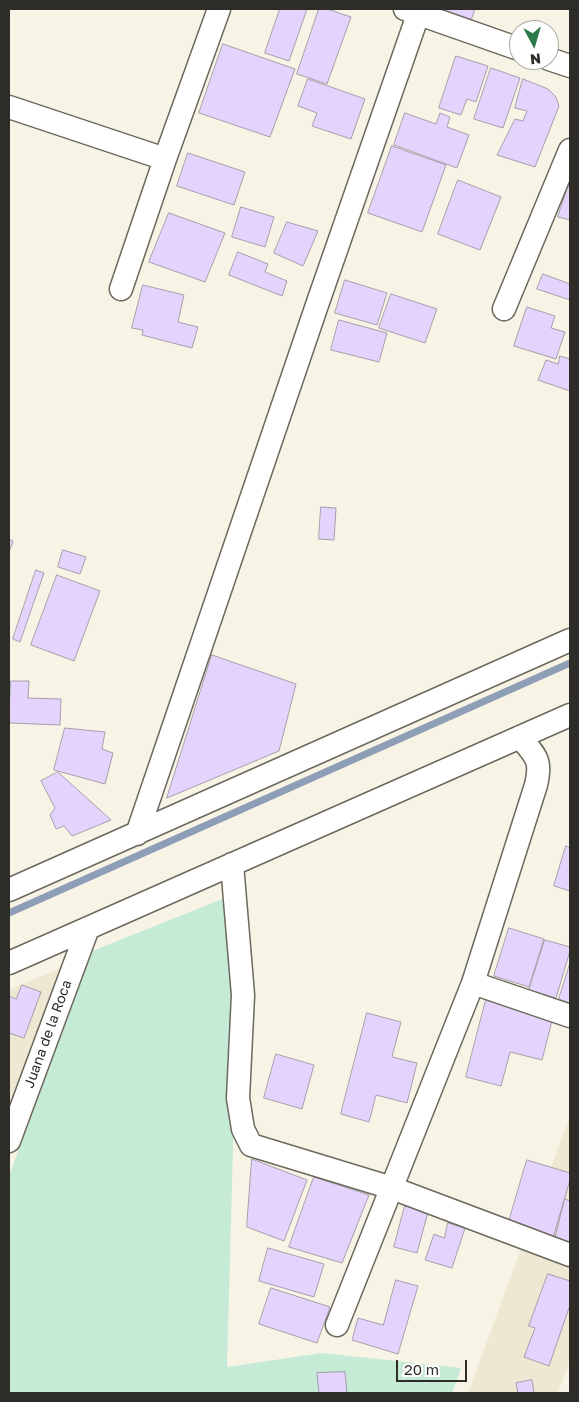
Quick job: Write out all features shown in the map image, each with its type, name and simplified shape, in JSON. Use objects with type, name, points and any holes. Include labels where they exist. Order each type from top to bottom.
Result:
[{"type":"street","points":[[121,289],[219,9]]},
{"type":"street","points":[[137,834],[314,314],[414,10],[509,45]]},
{"type":"street","points":[[9,107],[165,159]]},
{"type":"street","points":[[504,309],[570,150]]},
{"type":"street","points":[[9,890],[570,640]]},
{"type":"street","points":[[9,962],[570,715]]},
{"type":"street","points":[[337,1325],[473,983],[540,770],[536,757],[520,737]]},
{"type":"street","points":[[232,864],[243,995],[238,1098],[243,1129],[251,1145],[392,1188],[570,1254]]},
{"type":"street","name":"Juana de la Roca","points":[[9,1141],[88,928]]},
{"type":"street","points":[[473,983],[570,1016]]},
{"type":"shaded area","points":[[60,968],[9,1114],[9,990]]},
{"type":"shaded area","points":[[570,1116],[570,1361],[558,1393],[468,1393]]},
{"type":"green space","points":[[240,892],[227,1367],[322,1353],[461,1368],[452,1393],[9,1393],[9,1176],[92,951]]},
{"type":"building","points":[[280,9],[307,9],[289,61],[265,53]]},
{"type":"building","points":[[319,9],[327,9],[351,17],[327,84],[297,74]]},
{"type":"building","points":[[439,9],[475,9],[470,23],[443,14]]},
{"type":"building","points":[[223,44],[295,69],[270,137],[199,113]]},
{"type":"building","points":[[456,56],[488,66],[476,102],[467,99],[461,115],[439,108]]},
{"type":"building","points":[[491,68],[520,78],[503,128],[474,119]]},
{"type":"building","points":[[308,79],[365,99],[351,139],[312,126],[317,113],[298,106]]},
{"type":"building","points":[[523,79],[548,89],[556,97],[559,106],[535,167],[497,155],[515,119],[523,121],[527,111],[515,108]]},
{"type":"building","points":[[405,113],[436,124],[440,113],[450,117],[447,127],[469,135],[457,168],[394,145]]},
{"type":"building","points":[[392,146],[446,165],[422,232],[368,213]]},
{"type":"building","points":[[188,153],[245,172],[234,205],[177,186]]},
{"type":"building","points":[[458,180],[501,197],[480,250],[438,234]]},
{"type":"building","points":[[570,180],[570,220],[558,217]]},
{"type":"building","points":[[241,207],[274,217],[265,247],[232,237]]},
{"type":"building","points":[[169,213],[225,233],[205,282],[149,262]]},
{"type":"building","points":[[287,222],[318,231],[303,266],[274,253]]},
{"type":"building","points":[[238,252],[268,264],[265,272],[287,281],[282,296],[229,275]]},
{"type":"building","points":[[543,274],[570,284],[570,300],[537,289]]},
{"type":"building","points":[[345,280],[387,293],[377,325],[335,313]]},
{"type":"building","points":[[143,285],[184,295],[178,322],[198,327],[192,348],[142,335],[143,330],[132,328]]},
{"type":"building","points":[[391,294],[437,309],[425,343],[379,328]]},
{"type":"building","points":[[527,307],[555,316],[551,328],[565,332],[556,359],[514,346]]},
{"type":"building","points":[[339,320],[387,333],[379,362],[331,350]]},
{"type":"building","points":[[560,356],[570,359],[570,391],[538,380],[546,360],[558,364]]},
{"type":"building","points":[[321,507],[336,508],[334,540],[319,539]]},
{"type":"building","points":[[9,539],[13,541],[9,552]]},
{"type":"building","points":[[63,550],[86,557],[80,574],[58,567]]},
{"type":"building","points":[[36,570],[44,573],[20,642],[13,639]]},
{"type":"building","points":[[57,575],[100,591],[74,661],[31,645]]},
{"type":"building","points":[[212,655],[296,684],[279,751],[167,798]]},
{"type":"building","points":[[11,681],[29,681],[28,698],[61,699],[60,725],[9,723]]},
{"type":"building","points":[[65,728],[105,732],[102,749],[113,753],[105,784],[54,770]]},
{"type":"building","points":[[58,772],[111,820],[72,836],[64,826],[56,829],[50,815],[55,808],[41,781]]},
{"type":"building","points":[[566,846],[570,848],[570,891],[554,886]]},
{"type":"building","points":[[509,928],[544,939],[529,987],[494,976]]},
{"type":"building","points":[[545,940],[570,947],[556,998],[529,990]]},
{"type":"building","points":[[570,963],[570,1003],[559,999]]},
{"type":"building","points":[[22,985],[41,992],[24,1038],[9,1033],[9,996],[16,999]]},
{"type":"building","points":[[486,1000],[553,1017],[542,1060],[510,1052],[501,1086],[466,1077]]},
{"type":"building","points":[[367,1013],[401,1022],[392,1057],[417,1063],[407,1103],[376,1095],[369,1122],[341,1114]]},
{"type":"building","points":[[276,1054],[314,1065],[302,1109],[264,1098]]},
{"type":"building","points":[[252,1159],[307,1180],[284,1241],[247,1227]]},
{"type":"building","points":[[527,1160],[570,1173],[570,1180],[553,1238],[508,1225]]},
{"type":"building","points":[[314,1177],[369,1195],[342,1263],[289,1247]]},
{"type":"building","points":[[565,1199],[570,1201],[570,1247],[554,1243]]},
{"type":"building","points":[[405,1206],[428,1212],[417,1253],[394,1247]]},
{"type":"building","points":[[448,1223],[465,1228],[452,1268],[425,1260],[434,1234],[444,1238]]},
{"type":"building","points":[[268,1248],[324,1264],[314,1297],[259,1281]]},
{"type":"building","points":[[548,1274],[570,1281],[570,1305],[549,1366],[524,1357],[535,1328],[529,1326]]},
{"type":"building","points":[[396,1280],[418,1286],[398,1354],[352,1340],[358,1318],[383,1325]]},
{"type":"building","points":[[271,1288],[330,1307],[317,1343],[259,1324]]},
{"type":"building","points":[[345,1372],[347,1393],[319,1393],[317,1373]]},
{"type":"building","points":[[532,1380],[534,1393],[518,1393],[516,1383]]},
{"type":"waterway","points":[[9,913],[570,663]]}]
